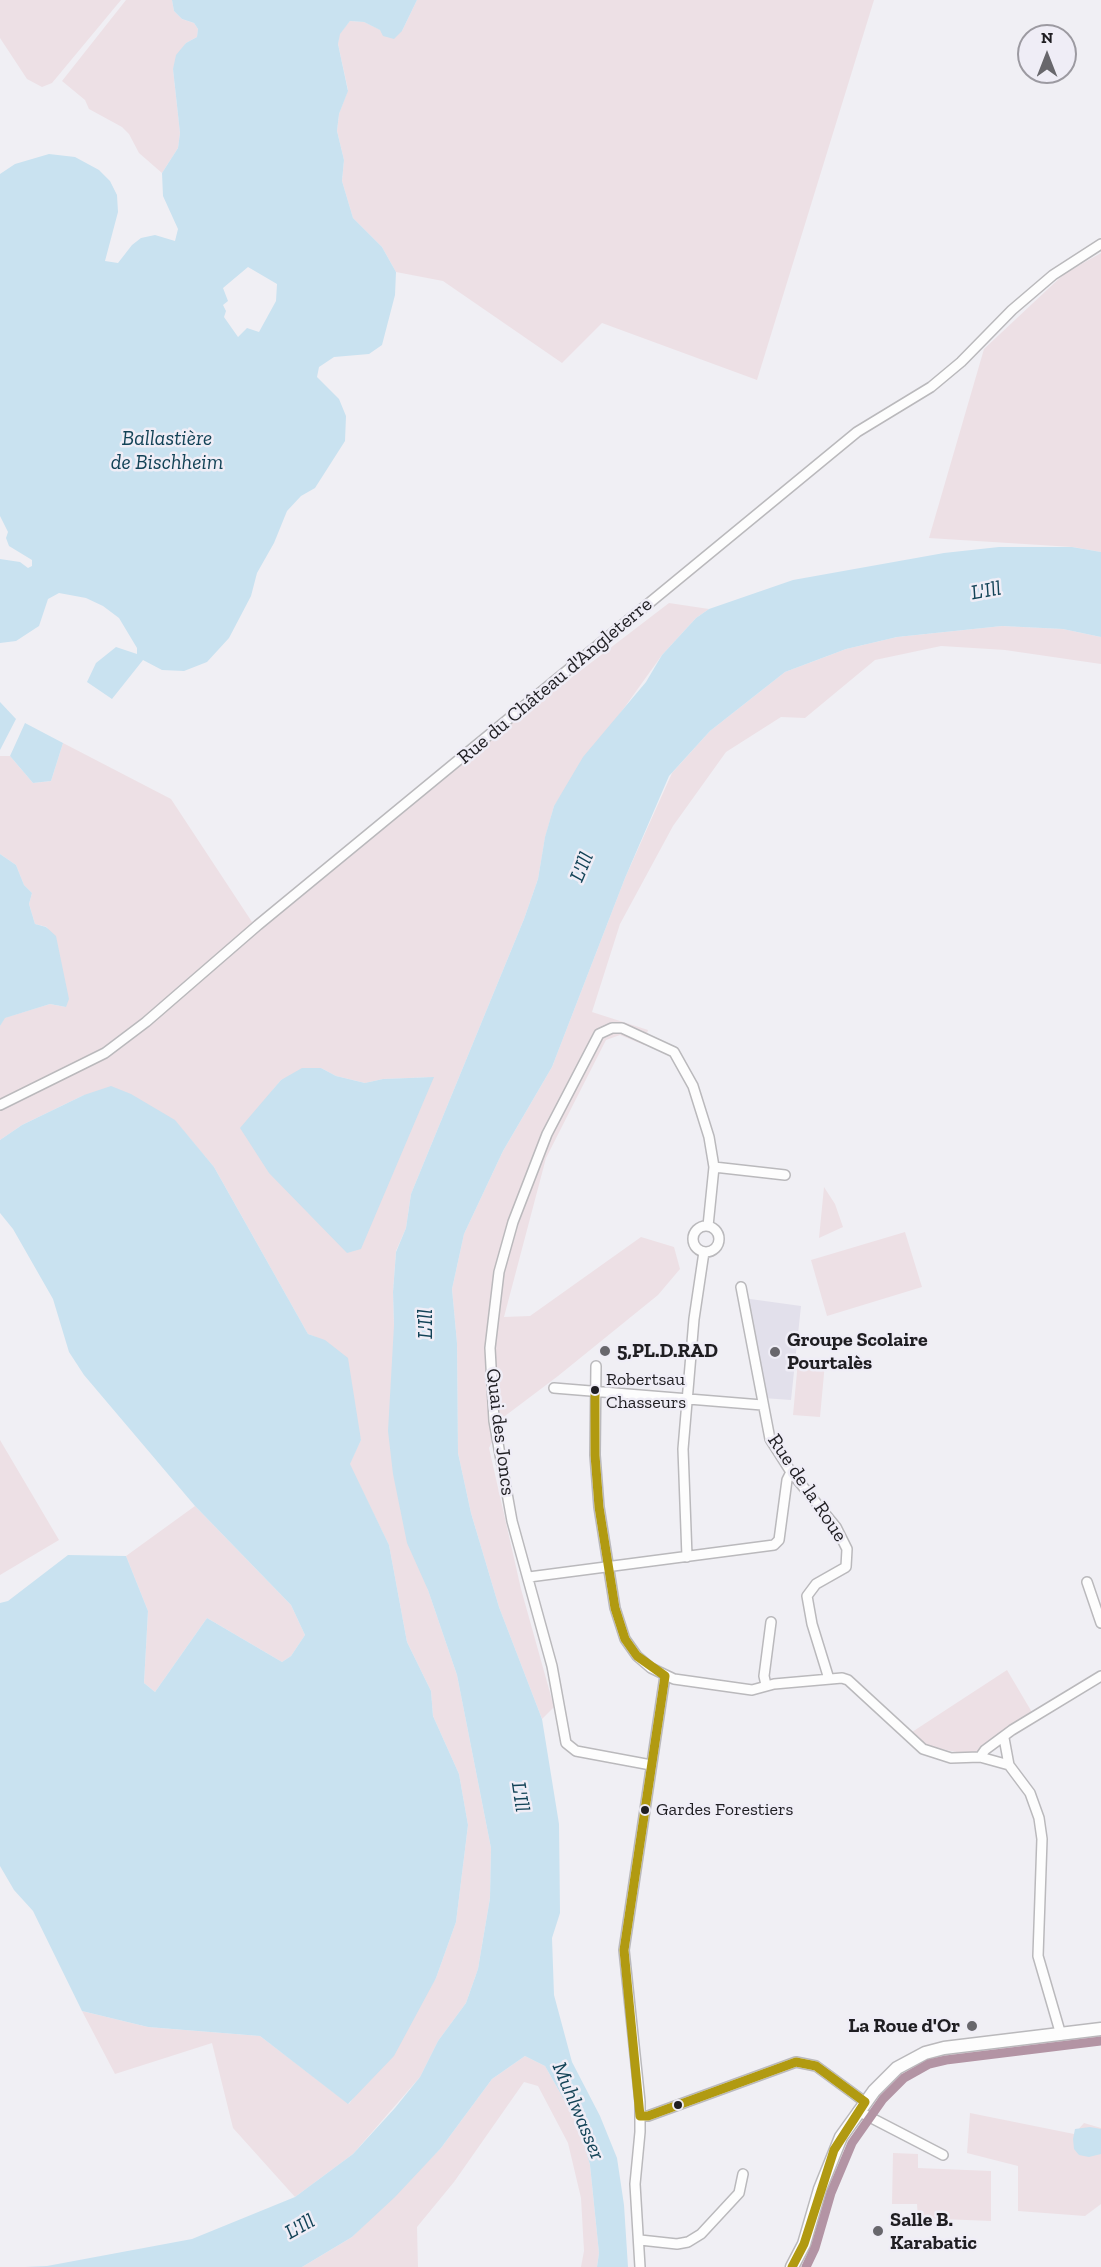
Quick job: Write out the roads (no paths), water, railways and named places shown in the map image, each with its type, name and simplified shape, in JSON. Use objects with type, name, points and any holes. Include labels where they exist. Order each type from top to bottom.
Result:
[{"type":"main road","points":[[792,2267],[804,2244],[834,2150],[861,2107],[897,2068],[935,2050],[1101,2029]]},
{"type":"street","name":"Rue du Château d'Angleterre","points":[[0,1105],[105,1053],[146,1022],[258,925],[856,432],[931,387],[961,362],[1012,310],[1053,275],[1101,244]]},
{"type":"street","name":"Quai des Joncs","points":[[651,1765],[576,1751],[566,1743],[552,1666],[512,1521],[494,1421],[490,1348],[499,1272],[513,1222],[547,1134],[589,1048],[599,1034],[612,1028],[622,1029],[674,1052],[693,1086],[709,1137],[714,1167]]},
{"type":"street","points":[[708,1226],[714,1167],[785,1175]]},
{"type":"street","points":[[708,1226],[716,1230],[719,1241],[715,1248],[704,1252],[694,1245],[693,1236],[700,1227],[708,1226]]},
{"type":"street","points":[[687,1557],[683,1449],[704,1252]]},
{"type":"street","name":"Rue de la Roue","points":[[741,1287],[770,1439],[791,1472],[836,1527],[847,1549],[846,1567],[816,1584],[807,1596],[812,1624],[829,1679]]},
{"type":"street","points":[[596,1366],[595,1455],[599,1507],[615,1608],[625,1639],[637,1656],[665,1676],[752,1690],[766,1685],[829,1679],[848,1680],[923,1749],[951,1758],[980,1757],[1008,1765]]},
{"type":"street","points":[[554,1388],[688,1397],[762,1405]]},
{"type":"street","points":[[529,1578],[774,1545],[779,1540],[787,1480],[791,1472]]},
{"type":"street","points":[[1087,1582],[1101,1623]]},
{"type":"street","points":[[766,1685],[764,1676],[771,1622]]},
{"type":"street","points":[[640,2267],[635,2184],[640,2116],[624,1950],[665,1676]]},
{"type":"street","points":[[980,1757],[985,1749],[1004,1738],[1012,1730],[1101,1676]]},
{"type":"street","points":[[1004,1738],[1008,1765],[1030,1793],[1039,1818],[1042,1839],[1038,1956],[1061,2035]]},
{"type":"street","points":[[640,2116],[648,2116],[796,2062],[816,2066],[861,2107],[943,2155]]},
{"type":"street","points":[[640,2240],[677,2244],[688,2242],[701,2234],[739,2193],[744,2174]]},
{"type":"water","name":"Ballastière de Bischheim","points":[[172,0],[417,0],[402,31],[394,39],[383,36],[380,30],[364,22],[350,21],[340,34],[338,44],[348,91],[339,114],[337,131],[344,160],[342,181],[353,218],[382,247],[396,272],[395,295],[382,345],[369,354],[334,357],[319,367],[317,377],[339,399],[346,416],[345,441],[315,488],[301,496],[287,511],[274,543],[257,573],[251,596],[229,638],[207,662],[184,671],[162,670],[143,660],[112,699],[87,682],[96,663],[116,647],[137,654],[137,648],[119,618],[103,606],[86,598],[59,593],[48,599],[39,626],[16,641],[0,643],[0,559],[20,562],[28,568],[32,566],[32,560],[9,546],[6,538],[8,532],[0,516],[0,174],[15,164],[49,154],[75,157],[99,170],[110,181],[117,195],[118,212],[105,261],[118,263],[132,245],[141,238],[155,235],[175,241],[178,229],[163,196],[162,173],[178,148],[180,133],[173,69],[176,55],[186,43],[197,37],[198,29],[194,23],[182,19],[174,11]],"holes":[[[248,267],[277,284],[276,301],[259,332],[247,328],[238,337],[224,317],[226,311],[223,305],[228,301],[223,288]]]},
{"type":"water","points":[[999,547],[1072,547],[1101,552],[1101,637],[1063,629],[1002,626],[897,637],[846,649],[785,672],[710,731],[669,776],[625,878],[552,1067],[503,1151],[464,1234],[452,1289],[457,1343],[458,1453],[471,1513],[499,1607],[542,1719],[559,1824],[560,1913],[552,1938],[554,1995],[572,2062],[600,2116],[617,2158],[624,2205],[628,2267],[597,2267],[599,2253],[590,2165],[579,2126],[545,2066],[525,2056],[492,2079],[441,2148],[395,2197],[352,2237],[302,2267],[25,2267],[47,2266],[192,2239],[295,2197],[353,2154],[395,2108],[420,2077],[438,2041],[466,2003],[478,1969],[490,1898],[491,1848],[457,1675],[428,1590],[407,1543],[393,1474],[388,1431],[394,1325],[393,1292],[396,1252],[406,1228],[411,1194],[524,919],[538,879],[545,837],[554,806],[583,757],[646,682],[662,655],[696,618],[709,609],[793,580],[944,553]]},
{"type":"water","points":[[0,702],[16,719],[0,750]]},
{"type":"water","points":[[25,723],[63,743],[51,781],[33,783],[10,756]]},
{"type":"water","points":[[0,854],[16,865],[24,885],[32,893],[29,904],[35,924],[46,927],[56,936],[69,999],[66,1007],[50,1004],[5,1018],[0,1026]]},
{"type":"water","points":[[302,1068],[321,1068],[336,1076],[365,1083],[383,1079],[434,1077],[361,1249],[347,1253],[269,1173],[240,1128],[281,1080]]},
{"type":"water","points":[[111,1086],[131,1094],[175,1120],[214,1167],[308,1334],[325,1340],[348,1358],[361,1440],[350,1464],[389,1545],[407,1642],[431,1691],[433,1716],[459,1774],[468,1825],[456,1922],[436,1978],[394,2056],[348,2104],[260,2036],[148,2027],[82,2011],[33,1911],[14,1890],[0,1866],[0,1603],[8,1601],[68,1555],[126,1556],[148,1611],[144,1683],[155,1692],[207,1618],[282,1662],[291,1656],[305,1635],[291,1605],[195,1506],[84,1375],[69,1352],[53,1299],[13,1229],[0,1213],[0,1140],[22,1125],[84,1095]]},
{"type":"water","points":[[1090,2127],[1101,2129],[1101,2154],[1089,2157],[1079,2155],[1074,2149],[1075,2129]]},
{"type":"place","name":"5,PL.D.RAD","points":[[605,1351]]},
{"type":"place","name":"Groupe Scolaire Pourtalès","points":[[775,1352]]},
{"type":"place","name":"Robertsau Chasseurs","points":[[595,1390]]},
{"type":"place","name":"Gardes Forestiers","points":[[645,1810]]},
{"type":"place","name":"La Roue d'Or","points":[[972,2026]]},
{"type":"place","name":"Salle B. Karabatic","points":[[878,2231]]},
{"type":"water label","name":"L'Ill","points":[[986,591]]},
{"type":"water label","name":"L'Ill","points":[[582,867]]},
{"type":"water label","name":"L'Ill","points":[[426,1324]]},
{"type":"water label","name":"L'Ill","points":[[520,1797]]},
{"type":"water label","name":"Muhlwasser","points":[[578,2111]]},
{"type":"water label","name":"L'Ill","points":[[300,2227]]}]
